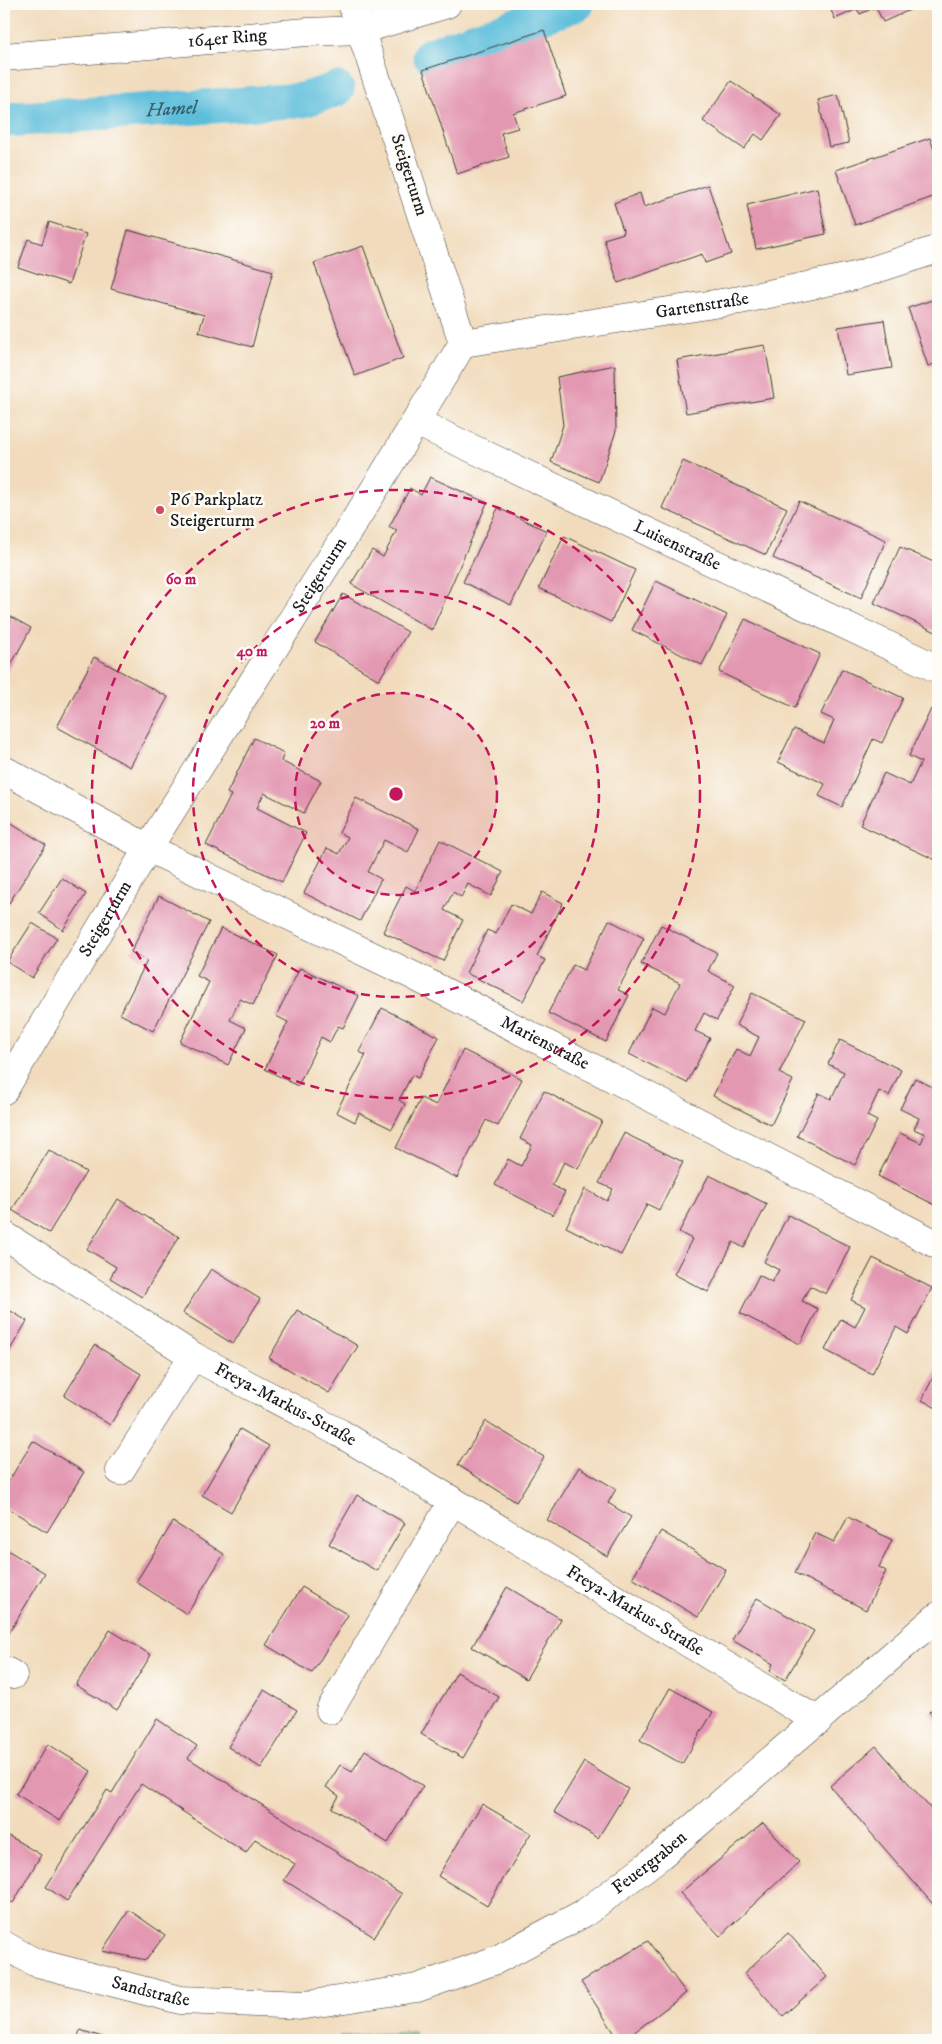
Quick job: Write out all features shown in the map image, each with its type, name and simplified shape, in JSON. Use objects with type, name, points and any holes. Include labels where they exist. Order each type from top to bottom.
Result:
[{"type":"street","name":"Steigerturm","points":[[4,1090],[148,848],[464,343],[352,4]]},
{"type":"street","name":"164er Ring","points":[[4,57],[307,32],[361,30],[447,4]]},
{"type":"street","name":"Gartenstraße","points":[[464,343],[740,300],[855,276],[938,249]]},
{"type":"street","name":"Luisenstraße","points":[[416,422],[938,669]]},
{"type":"street","name":"Marienstraße","points":[[4,770],[148,848],[414,976],[938,1245]]},
{"type":"street","name":"Freya-Markus-Straße","points":[[4,1235],[193,1356],[340,1433],[818,1721]]},
{"type":"street","name":"Freya-Markus-Straße","points":[[120,1471],[193,1356]]},
{"type":"street","points":[[330,1710],[452,1502]]},
{"type":"street","name":"Feuergraben","points":[[306,2005],[417,1988],[496,1960],[586,1912],[660,1856],[938,1616]]},
{"type":"street","name":"Sandstraße","points":[[4,1945],[34,1962],[180,2000],[306,2005]]},
{"type":"green space","points":[[414,2032],[415,2040],[339,2040],[339,2036]]},
{"type":"building","points":[[828,4],[923,4],[883,22],[876,7],[860,14],[857,9],[835,19]]},
{"type":"building","points":[[544,30],[566,96],[513,113],[518,128],[501,133],[509,157],[457,174],[423,70]]},
{"type":"building","points":[[731,81],[781,115],[763,140],[755,134],[744,149],[703,121]]},
{"type":"building","points":[[838,95],[849,143],[829,147],[818,100]]},
{"type":"building","points":[[930,138],[938,162],[938,195],[855,225],[836,170]]},
{"type":"building","points":[[708,185],[731,254],[705,263],[702,254],[618,283],[604,239],[624,233],[614,203],[640,193],[644,207]]},
{"type":"building","points":[[817,188],[826,234],[756,249],[747,205]]},
{"type":"building","points":[[49,222],[86,234],[69,284],[18,267],[28,239],[42,244]]},
{"type":"building","points":[[128,230],[273,271],[252,347],[199,332],[204,315],[111,289]]},
{"type":"building","points":[[363,246],[403,358],[355,376],[314,263]]},
{"type":"building","points":[[938,298],[938,363],[928,366],[908,308]]},
{"type":"building","points":[[884,320],[892,368],[846,375],[838,327]]},
{"type":"building","points":[[765,345],[774,398],[686,413],[677,360]]},
{"type":"building","points":[[615,365],[616,431],[599,482],[551,462],[563,425],[557,377]]},
{"type":"building","points":[[683,461],[787,508],[766,555],[662,508]]},
{"type":"building","points":[[430,477],[487,503],[432,630],[351,584],[372,550],[383,557],[397,530],[389,527],[410,488],[421,495]]},
{"type":"building","points":[[799,501],[886,540],[861,598],[773,558]]},
{"type":"building","points":[[498,508],[547,531],[511,605],[463,582]]},
{"type":"building","points":[[564,536],[635,570],[611,622],[539,588]]},
{"type":"building","points":[[900,547],[938,564],[938,633],[874,603]]},
{"type":"building","points":[[656,581],[727,615],[702,665],[632,630]]},
{"type":"building","points":[[343,594],[408,632],[379,680],[315,642]]},
{"type":"building","points":[[4,613],[31,628],[4,678]]},
{"type":"building","points":[[745,619],[820,654],[795,708],[719,672]]},
{"type":"building","points":[[94,657],[168,697],[130,767],[57,727]]},
{"type":"building","points":[[842,669],[903,698],[882,743],[873,739],[842,807],[819,796],[825,784],[778,762],[794,729],[824,743],[834,720],[821,714]]},
{"type":"building","points":[[931,709],[938,712],[938,861],[860,825],[884,773],[910,785],[921,762],[909,756]]},
{"type":"building","points":[[254,738],[284,753],[281,761],[321,781],[304,813],[264,793],[257,808],[306,833],[282,882],[206,845],[231,795],[227,793]]},
{"type":"building","points":[[356,798],[419,829],[408,852],[384,840],[368,872],[381,879],[360,921],[304,893],[327,848],[339,854],[348,837],[339,833]]},
{"type":"building","points":[[4,818],[46,845],[4,911]]},
{"type":"building","points":[[440,840],[503,872],[491,896],[468,884],[461,897],[453,892],[444,910],[463,920],[443,961],[383,932],[406,886],[415,891]]},
{"type":"building","points":[[62,878],[86,894],[63,930],[39,913]]},
{"type":"building","points":[[542,892],[563,903],[537,956],[545,960],[523,1001],[466,973],[487,930],[496,934],[511,904],[531,914]]},
{"type":"building","points":[[159,896],[209,922],[153,1031],[120,1014],[147,961],[131,952]]},
{"type":"building","points":[[609,920],[644,938],[618,990],[629,995],[606,1042],[548,1013],[573,965],[584,970]]},
{"type":"building","points":[[32,923],[57,938],[32,978],[7,962]]},
{"type":"building","points":[[661,925],[717,953],[708,971],[735,985],[717,1020],[704,1013],[695,1031],[710,1038],[687,1083],[629,1054],[652,1007],[665,1013],[680,983],[641,964]]},
{"type":"building","points":[[221,928],[278,955],[253,1005],[240,999],[230,1020],[246,1028],[228,1065],[180,1042],[209,982],[197,976]]},
{"type":"building","points":[[300,968],[359,996],[343,1028],[338,1026],[330,1042],[321,1037],[298,1086],[265,1069],[288,1022],[276,1016]]},
{"type":"building","points":[[752,993],[806,1019],[779,1073],[793,1080],[771,1125],[713,1096],[736,1049],[750,1056],[759,1037],[736,1025]]},
{"type":"building","points":[[382,1008],[439,1037],[418,1078],[412,1075],[399,1100],[405,1104],[392,1129],[359,1113],[355,1122],[336,1112],[366,1055],[359,1052]]},
{"type":"building","points":[[840,1040],[901,1070],[889,1096],[879,1091],[867,1116],[877,1121],[855,1165],[797,1136],[819,1093],[831,1099],[844,1072],[828,1064]]},
{"type":"building","points":[[463,1050],[522,1079],[498,1126],[486,1120],[457,1178],[396,1148],[421,1098],[436,1105]]},
{"type":"building","points":[[915,1078],[938,1090],[937,1206],[878,1176],[900,1133],[921,1143],[925,1134],[914,1129],[919,1118],[900,1109]]},
{"type":"building","points":[[544,1091],[602,1121],[578,1169],[564,1162],[552,1185],[565,1192],[553,1215],[495,1185],[508,1159],[521,1166],[532,1145],[520,1139]]},
{"type":"building","points":[[624,1133],[683,1162],[659,1210],[647,1204],[621,1255],[566,1227],[585,1189],[607,1201],[613,1189],[599,1183]]},
{"type":"building","points":[[49,1150],[86,1172],[49,1233],[12,1210]]},
{"type":"building","points":[[709,1175],[767,1204],[744,1248],[733,1242],[708,1292],[674,1274],[692,1239],[679,1232]]},
{"type":"building","points":[[118,1199],[179,1237],[142,1297],[110,1278],[116,1267],[87,1249]]},
{"type":"building","points":[[788,1215],[850,1247],[826,1294],[810,1286],[802,1301],[818,1309],[800,1344],[740,1313],[759,1275],[772,1282],[779,1270],[764,1262]]},
{"type":"building","points":[[873,1258],[932,1288],[908,1334],[896,1327],[872,1374],[825,1350],[841,1319],[855,1327],[865,1307],[851,1300]]},
{"type":"building","points":[[211,1269],[260,1299],[233,1344],[183,1313]]},
{"type":"building","points":[[4,1307],[27,1321],[4,1360]]},
{"type":"building","points":[[297,1310],[358,1346],[329,1393],[269,1358]]},
{"type":"building","points":[[95,1345],[141,1374],[110,1425],[64,1396]]},
{"type":"building","points":[[938,1367],[938,1409],[922,1400]]},
{"type":"building","points":[[486,1421],[544,1457],[516,1502],[458,1465]]},
{"type":"building","points":[[240,1429],[269,1446],[231,1512],[202,1495]]},
{"type":"building","points":[[33,1441],[84,1472],[47,1532],[4,1506],[4,1489]]},
{"type":"building","points":[[579,1467],[616,1489],[608,1503],[631,1517],[607,1556],[547,1520]]},
{"type":"building","points":[[357,1495],[405,1523],[377,1571],[329,1544]]},
{"type":"building","points":[[848,1517],[892,1540],[879,1567],[886,1571],[866,1610],[795,1573],[815,1533],[834,1542]]},
{"type":"building","points":[[173,1522],[224,1554],[187,1614],[136,1582]]},
{"type":"building","points":[[661,1531],[726,1570],[698,1617],[632,1578]]},
{"type":"building","points":[[4,1548],[45,1573],[6,1638],[4,1637]]},
{"type":"building","points":[[302,1587],[348,1615],[312,1673],[266,1645]]},
{"type":"building","points":[[507,1587],[561,1619],[526,1679],[472,1647]]},
{"type":"building","points":[[757,1598],[814,1631],[785,1680],[770,1671],[773,1664],[732,1640]]},
{"type":"building","points":[[110,1630],[151,1655],[117,1710],[76,1685]]},
{"type":"building","points":[[457,1672],[499,1697],[463,1758],[421,1734]]},
{"type":"building","points":[[670,1688],[713,1712],[682,1764],[640,1740]]},
{"type":"building","points":[[264,1690],[297,1710],[261,1768],[228,1747]]},
{"type":"building","points":[[938,1704],[938,1723],[929,1712]]},
{"type":"building","points":[[157,1719],[197,1746],[188,1758],[402,1894],[374,1937],[284,1880],[295,1864],[255,1839],[246,1853],[141,1784],[67,1901],[46,1887],[107,1790],[112,1793]]},
{"type":"building","points":[[48,1744],[91,1771],[60,1821],[16,1794]]},
{"type":"building","points":[[876,1746],[938,1817],[938,1910],[830,1786]]},
{"type":"building","points":[[365,1750],[423,1786],[388,1843],[332,1808],[339,1796],[326,1787],[340,1765],[352,1772]]},
{"type":"building","points":[[584,1762],[628,1789],[598,1838],[554,1812]]},
{"type":"building","points":[[482,1804],[531,1833],[487,1906],[438,1876]]},
{"type":"building","points":[[763,1823],[799,1862],[720,1936],[680,1893]]},
{"type":"building","points":[[4,1833],[41,1855],[13,1903],[4,1898]]},
{"type":"building","points":[[129,1910],[165,1935],[146,1960],[102,1951]]},
{"type":"building","points":[[788,1933],[827,1977],[783,2016],[744,1973]]},
{"type":"building","points":[[648,1941],[686,1993],[624,2040],[619,2040],[581,1982]]},
{"type":"building","points":[[80,2030],[112,2040],[77,2040]]},
{"type":"waterway","name":"Hamel","points":[[430,55],[577,4]]},
{"type":"waterway","name":"Hamel","points":[[4,120],[303,100],[337,89]]},
{"type":"place","name":"P6 Parkplatz Steigerturm","points":[[160,510]]}]
